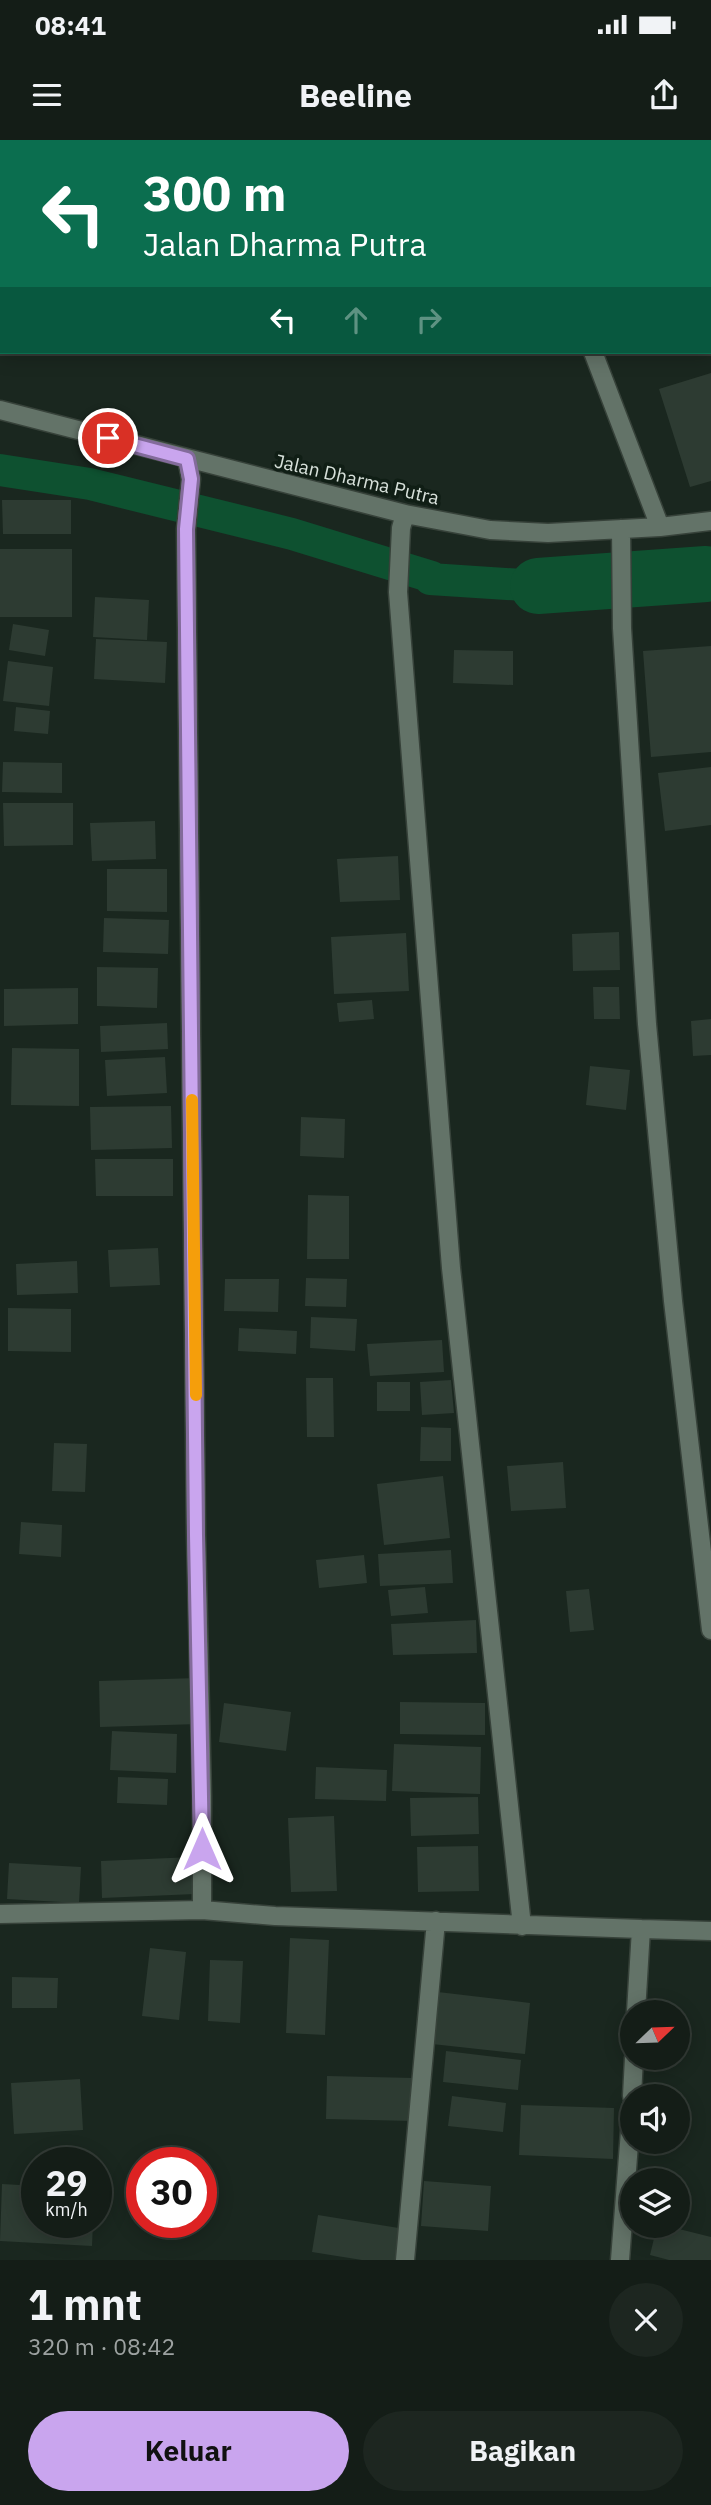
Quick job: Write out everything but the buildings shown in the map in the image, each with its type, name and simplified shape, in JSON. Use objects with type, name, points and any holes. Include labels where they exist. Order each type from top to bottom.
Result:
[{"type":"street","points":[[594,354],[660,527]]},
{"type":"street","name":"Jalan Dharma Putra","points":[[0,410],[187,459],[403,521],[490,530],[622,537],[660,527],[711,521]]},
{"type":"street","points":[[187,459],[191,479],[186,529],[202,1910]]},
{"type":"street","points":[[403,521],[398,592],[451,1268],[522,1926]]},
{"type":"street","points":[[622,537],[622,628],[650,1051],[673,1301],[711,1630]]},
{"type":"street","points":[[0,1914],[202,1910],[275,1916],[711,1931]]},
{"type":"street","points":[[405,2260],[436,1921]]},
{"type":"street","points":[[637,2000],[641,1929]]},
{"type":"street","points":[[620,2260],[628,2154]]},
{"type":"waterway","points":[[0,470],[90,484],[292,534],[432,577],[430,579],[538,586]]},
{"type":"waterway","points":[[706,574],[711,574]]},
{"type":"waterway","points":[[538,586],[706,574]]},
{"type":"slow traffic","points":[[192,1100],[196,1395]]},
{"type":"route","points":[[108,438],[187,459],[191,479],[186,529],[196,1535],[202,1849]]}]
